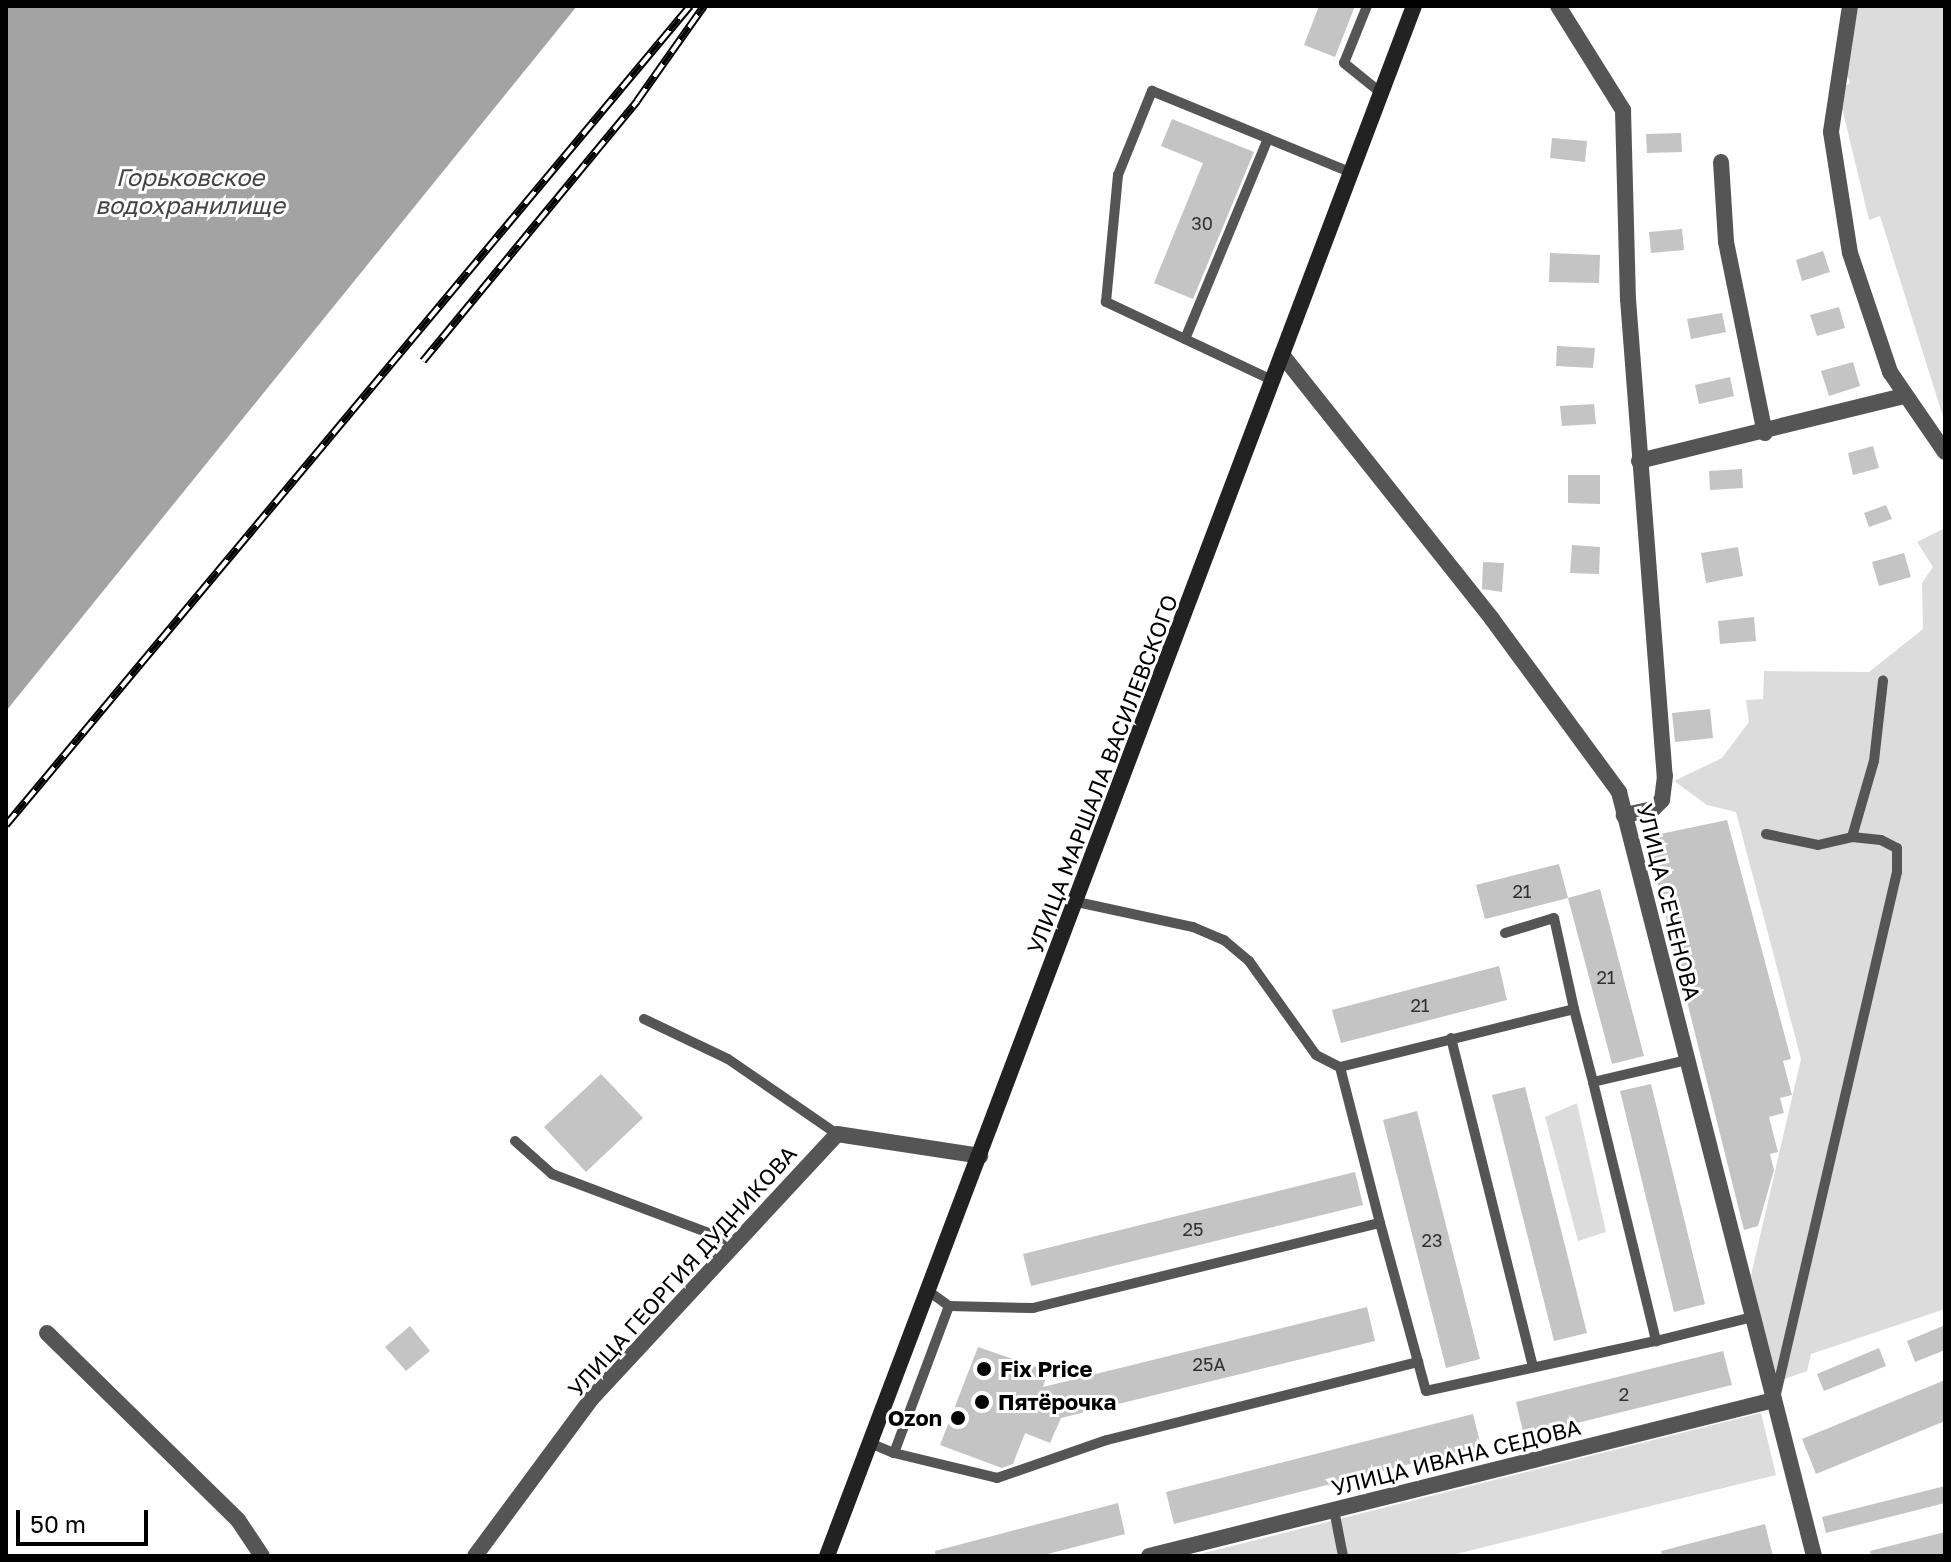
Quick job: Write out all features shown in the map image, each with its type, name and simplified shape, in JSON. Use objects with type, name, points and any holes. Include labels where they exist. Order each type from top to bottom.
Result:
[{"type":"street","name":"УЛИЦА МАРШАЛА ВАСИЛЕВСКОГО","points":[[827,1556],[1414,6]]},
{"type":"street","points":[[1558,6],[1623,110],[1628,299],[1665,776],[1662,800],[1653,809],[1624,815]]},
{"type":"street","points":[[1850,6],[1831,132],[1850,253],[1903,396],[1945,452]]},
{"type":"street","points":[[1721,162],[1726,242],[1765,433]]},
{"type":"street","name":"УЛИЦА СЕЧЕНОВА","points":[[1283,356],[1492,619],[1619,792],[1814,1556]]},
{"type":"street","points":[[1639,461],[1765,433],[1903,396]]},
{"type":"street","points":[[837,1134],[980,1156]]},
{"type":"street","name":"УЛИЦА ГЕОРГИЯ ДУДНИКОВА","points":[[475,1556],[592,1398],[837,1134]]},
{"type":"street","points":[[47,1333],[238,1520],[262,1556]]},
{"type":"street","name":"УЛИЦА ИВАНА СЕДОВА","points":[[1149,1556],[1774,1400]]},
{"type":"lane","points":[[1367,6],[1344,63],[1381,93]]},
{"type":"lane","points":[[1274,381],[1106,302],[1118,175],[1152,91],[1352,173]]},
{"type":"lane","points":[[1185,339],[1268,139]]},
{"type":"lane","points":[[1852,837],[1874,761],[1883,681]]},
{"type":"lane","points":[[1766,834],[1818,845],[1852,837],[1881,840],[1897,848],[1897,872],[1774,1400]]},
{"type":"lane","points":[[1077,902],[1193,927],[1224,940],[1249,961],[1316,1055],[1340,1067],[1574,1009]]},
{"type":"lane","points":[[1505,933],[1554,918],[1656,1341]]},
{"type":"lane","points":[[644,1019],[728,1059],[837,1134]]},
{"type":"lane","points":[[1451,1038],[1533,1367]]},
{"type":"lane","points":[[1593,1082],[1687,1060]]},
{"type":"lane","points":[[1340,1067],[1426,1391],[1753,1317]]},
{"type":"lane","points":[[515,1141],[552,1174],[736,1243]]},
{"type":"lane","points":[[928,1291],[949,1306],[1033,1308],[1380,1223]]},
{"type":"lane","points":[[894,1453],[949,1306]]},
{"type":"lane","points":[[870,1443],[894,1453],[997,1478],[1107,1440],[1418,1362]]},
{"type":"lane","points":[[1334,1510],[1343,1556]]},
{"type":"shaded area","points":[[1858,6],[1945,6],[1945,423],[1880,216],[1869,220],[1838,91],[1850,83],[1844,67]]},
{"type":"shaded area","points":[[1945,528],[1945,1309],[1811,1354],[1807,1371],[1776,1382],[1751,1275],[1801,1059],[1736,812],[1707,805],[1674,781],[1722,758],[1749,722],[1746,700],[1763,699],[1764,671],[1869,672],[1923,629],[1922,583],[1933,567],[1917,542]]},
{"type":"shaded area","points":[[1577,1103],[1606,1232],[1578,1241],[1545,1117]]},
{"type":"shaded area","points":[[1761,1413],[1776,1475],[1448,1556],[1192,1556]]},
{"type":"water","name":"Горьковское водохранилище","points":[[6,6],[577,6],[6,711]]},
{"type":"building","points":[[1319,6],[1355,6],[1335,57],[1304,45]]},
{"type":"building","points":[[1172,119],[1254,152],[1193,299],[1154,283],[1203,163],[1161,146]]},
{"type":"building","points":[[1681,133],[1682,152],[1647,153],[1646,134]]},
{"type":"building","points":[[1552,138],[1587,141],[1585,162],[1550,158]]},
{"type":"building","points":[[1682,229],[1684,250],[1651,253],[1649,232]]},
{"type":"building","points":[[1823,251],[1830,272],[1802,281],[1796,260]]},
{"type":"building","points":[[1550,253],[1600,255],[1599,283],[1549,282]]},
{"type":"building","points":[[1839,307],[1845,328],[1817,336],[1810,315]]},
{"type":"building","points":[[1722,313],[1726,332],[1691,339],[1687,319]]},
{"type":"building","points":[[1557,346],[1595,348],[1593,368],[1556,366]]},
{"type":"building","points":[[1853,362],[1860,386],[1829,396],[1821,371]]},
{"type":"building","points":[[1730,377],[1734,396],[1699,404],[1695,385]]},
{"type":"building","points":[[1594,404],[1596,424],[1562,426],[1560,406]]},
{"type":"building","points":[[1873,446],[1879,468],[1853,475],[1848,453]]},
{"type":"building","points":[[1742,469],[1743,488],[1710,490],[1709,471]]},
{"type":"building","points":[[1568,475],[1600,475],[1600,504],[1568,503]]},
{"type":"building","points":[[1886,505],[1892,519],[1869,527],[1864,513]]},
{"type":"building","points":[[1572,545],[1600,547],[1599,574],[1570,573]]},
{"type":"building","points":[[1738,547],[1743,576],[1706,583],[1701,553]]},
{"type":"building","points":[[1904,553],[1911,577],[1879,586],[1872,562]]},
{"type":"building","points":[[1483,562],[1504,563],[1502,592],[1482,589]]},
{"type":"building","points":[[1754,617],[1756,641],[1720,644],[1718,621]]},
{"type":"building","points":[[1710,709],[1713,738],[1675,742],[1672,713]]},
{"type":"building","points":[[1727,820],[1791,1059],[1783,1061],[1792,1095],[1780,1098],[1784,1113],[1769,1117],[1778,1152],[1770,1154],[1774,1170],[1758,1226],[1744,1230],[1646,837]]},
{"type":"building","points":[[1559,864],[1568,898],[1485,919],[1476,885]]},
{"type":"building","points":[[1600,889],[1644,1056],[1612,1064],[1568,898]]},
{"type":"building","points":[[1499,966],[1507,1000],[1341,1043],[1332,1010]]},
{"type":"building","points":[[601,1074],[643,1118],[586,1172],[544,1127]]},
{"type":"building","points":[[1651,1084],[1705,1304],[1674,1312],[1620,1091]]},
{"type":"building","points":[[1525,1087],[1587,1333],[1554,1341],[1492,1095]]},
{"type":"building","points":[[1417,1111],[1480,1359],[1446,1368],[1383,1120]]},
{"type":"building","points":[[1355,1172],[1363,1205],[1031,1286],[1023,1254]]},
{"type":"building","points":[[1367,1307],[1375,1341],[1061,1418],[1050,1443],[1025,1433],[1013,1464],[1002,1468],[940,1445],[978,1347],[1048,1371],[1043,1387]]},
{"type":"building","points":[[1945,1325],[1945,1350],[1915,1362],[1907,1341]]},
{"type":"building","points":[[410,1326],[430,1351],[406,1371],[385,1347]]},
{"type":"building","points":[[1879,1348],[1886,1366],[1824,1391],[1817,1374]]},
{"type":"building","points":[[1723,1351],[1732,1385],[1524,1436],[1516,1402]]},
{"type":"building","points":[[1945,1380],[1945,1421],[1816,1474],[1802,1439]]},
{"type":"building","points":[[1473,1414],[1481,1446],[1174,1524],[1166,1492]]},
{"type":"building","points":[[1945,1486],[1945,1503],[1826,1533],[1822,1517]]},
{"type":"building","points":[[1118,1503],[1125,1534],[1040,1556],[935,1556],[935,1551]]},
{"type":"building","points":[[1765,1524],[1773,1556],[1662,1556],[1661,1551]]},
{"type":"building","points":[[1945,1532],[1945,1556],[1871,1556],[1870,1551]]},
{"type":"railway","points":[[6,825],[690,6]]},
{"type":"railway","points":[[423,361],[637,101],[704,6]]},
{"type":"place","name":"Fix Price","points":[[984,1369]]},
{"type":"place","name":"Пятёрочка","points":[[982,1402]]},
{"type":"place","name":"Ozon","points":[[958,1418]]}]
